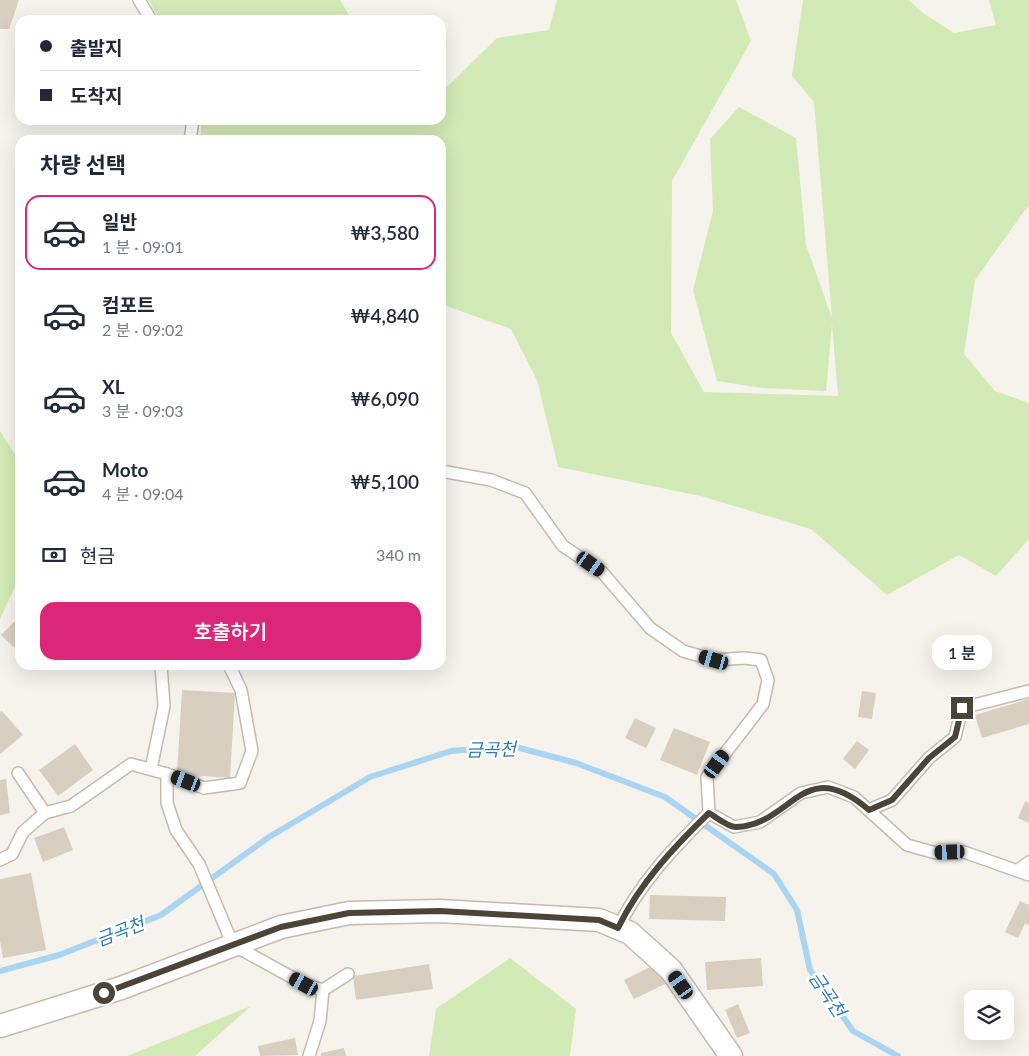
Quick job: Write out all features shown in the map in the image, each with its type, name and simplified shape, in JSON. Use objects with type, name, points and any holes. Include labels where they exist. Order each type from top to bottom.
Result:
[{"type":"street","points":[[0,1026],[122,988],[281,927],[349,913],[440,911],[599,920],[630,933],[671,970],[731,1056]]},
{"type":"lane","points":[[139,0],[148,15]]},
{"type":"lane","points":[[446,472],[491,480],[525,493],[563,546],[602,572],[650,628],[683,651],[714,660],[744,658],[761,660],[768,680],[763,704],[707,777],[709,813],[680,841],[631,901],[618,928]]},
{"type":"lane","points":[[151,769],[164,706],[161,670]]},
{"type":"lane","points":[[0,860],[12,854],[23,832],[44,813],[71,806],[131,764],[167,774],[204,788],[240,783],[252,751],[241,690],[231,670]]},
{"type":"lane","points":[[869,810],[892,800],[929,758],[955,737],[962,708],[1029,691]]},
{"type":"lane","points":[[18,773],[44,813]]},
{"type":"lane","points":[[167,774],[167,803],[176,830],[199,864],[233,945],[304,984],[323,990]]},
{"type":"lane","points":[[709,813],[734,827],[760,822],[802,793],[828,787],[854,797],[907,845],[936,853],[964,852],[1029,875]]},
{"type":"lane","points":[[1017,871],[1029,862]]},
{"type":"lane","points":[[323,990],[348,974]]},
{"type":"lane","points":[[309,1056],[320,1021],[323,990]]},
{"type":"green space","points":[[149,0],[340,0],[349,15],[156,15]]},
{"type":"green space","points":[[557,0],[736,0],[751,41],[672,181],[671,333],[704,392],[838,396],[832,324],[826,391],[762,388],[717,381],[693,290],[713,211],[710,139],[739,107],[796,138],[806,245],[832,318],[814,102],[792,76],[803,0],[909,0],[923,13],[954,33],[996,25],[989,0],[1029,0],[1029,207],[1027,207],[975,280],[964,354],[995,391],[1029,403],[1029,539],[996,576],[959,555],[887,595],[811,529],[701,496],[558,467],[537,380],[511,329],[446,306],[446,135],[201,135],[201,125],[446,125],[446,86],[497,38],[549,30]]},
{"type":"green space","points":[[0,431],[15,454],[15,587],[0,619]]},
{"type":"green space","points":[[510,958],[576,1009],[570,1056],[429,1056],[436,1009]]},
{"type":"green space","points":[[251,1006],[195,1056],[127,1056]]},
{"type":"building","points":[[0,0],[19,0],[9,29],[0,29]]},
{"type":"building","points":[[15,621],[15,648],[1,635]]},
{"type":"building","points":[[182,690],[235,693],[230,778],[177,774]]},
{"type":"building","points":[[862,691],[876,693],[872,719],[858,717]]},
{"type":"building","points":[[1029,699],[1029,724],[982,738],[975,715]]},
{"type":"building","points":[[2,711],[23,735],[0,754],[0,712]]},
{"type":"building","points":[[635,718],[656,728],[646,748],[625,738]]},
{"type":"building","points":[[674,728],[710,742],[697,775],[660,760]]},
{"type":"building","points":[[857,741],[869,750],[855,769],[843,759]]},
{"type":"building","points":[[75,744],[93,770],[58,796],[39,770]]},
{"type":"building","points":[[6,779],[10,813],[0,815],[0,780]]},
{"type":"building","points":[[1025,801],[1029,803],[1029,823],[1018,818]]},
{"type":"building","points":[[64,827],[73,850],[43,862],[34,838]]},
{"type":"building","points":[[31,873],[46,950],[3,958],[0,941],[0,879]]},
{"type":"building","points":[[650,895],[726,897],[725,921],[649,919]]},
{"type":"building","points":[[1020,901],[1029,905],[1029,925],[1025,924],[1018,938],[1005,932]]},
{"type":"building","points":[[761,958],[763,986],[707,990],[705,962]]},
{"type":"building","points":[[429,964],[433,989],[356,1000],[353,976]]},
{"type":"building","points":[[656,964],[665,984],[634,999],[624,980]]},
{"type":"building","points":[[738,1004],[750,1033],[737,1038],[725,1010]]},
{"type":"building","points":[[295,1038],[298,1055],[260,1056],[258,1046]]},
{"type":"building","points":[[344,1048],[346,1056],[321,1056],[321,1053]]},
{"type":"waterway","name":"금곡천","points":[[0,971],[59,955],[161,915],[269,837],[370,777],[451,751],[512,746],[576,763],[665,797],[774,874],[797,910],[810,970],[853,1031],[898,1056]]},
{"type":"route","points":[[104,993],[122,988],[281,927],[349,913],[440,911],[599,920],[618,928],[631,901],[680,841],[709,813],[734,827],[760,822],[802,793],[828,787],[854,797],[869,810],[892,800],[929,758],[955,737],[962,708]]}]
